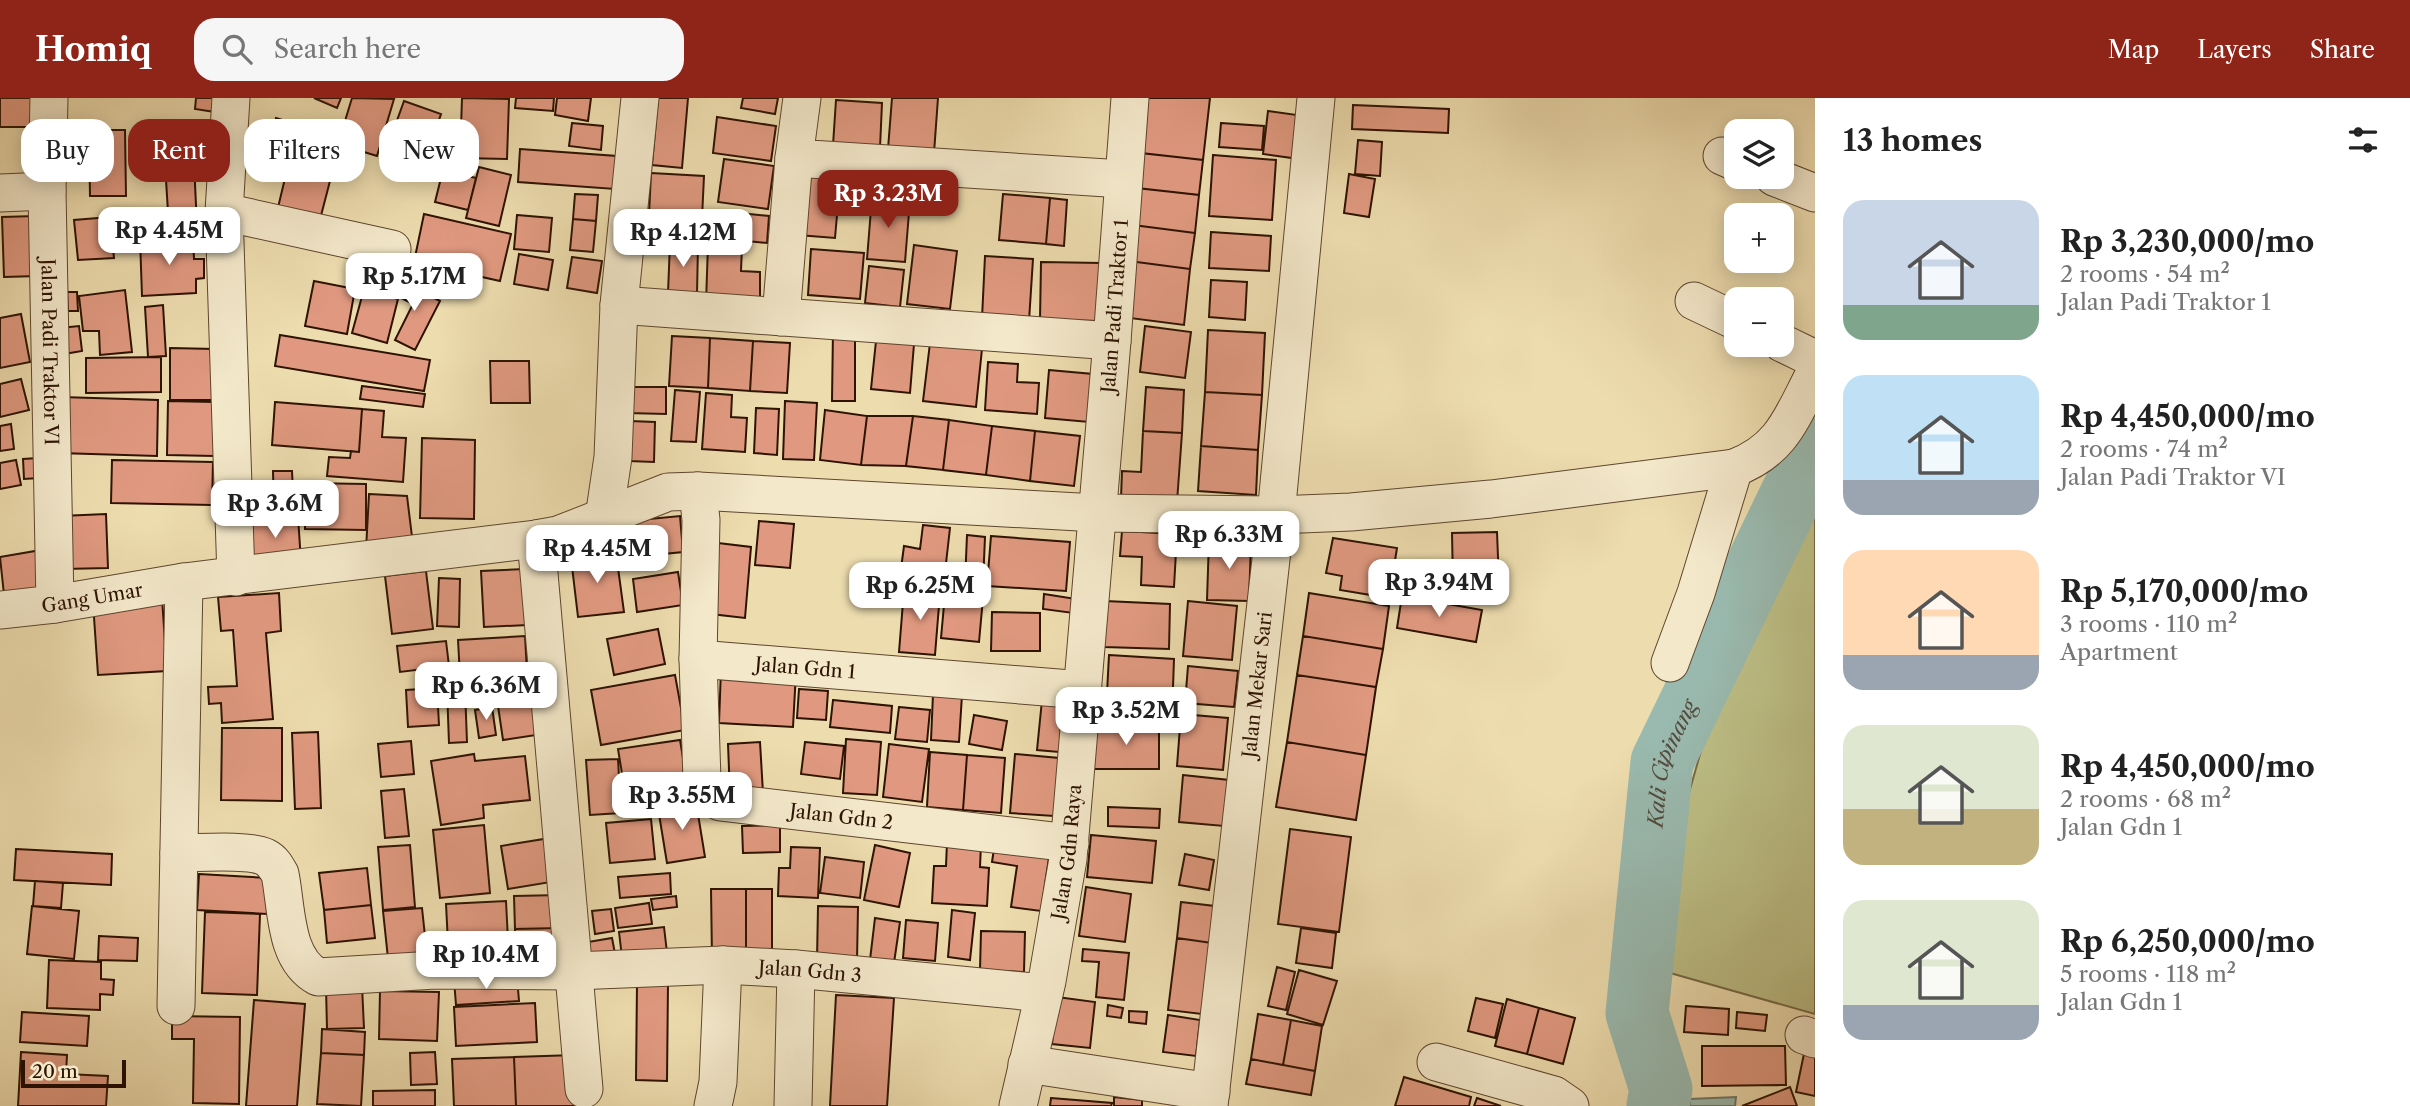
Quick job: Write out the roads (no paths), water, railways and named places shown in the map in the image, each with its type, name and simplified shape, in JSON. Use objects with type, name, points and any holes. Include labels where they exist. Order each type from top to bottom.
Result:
[{"type":"street","name":"Jalan Padi Traktor VI","points":[[49,98],[47,191],[55,604]]},
{"type":"street","points":[[231,98],[224,212],[236,577]]},
{"type":"street","points":[[604,518],[611,476],[619,305],[640,98]]},
{"type":"street","points":[[781,317],[794,158],[802,98]]},
{"type":"street","name":"Jalan Padi Traktor 1","points":[[1097,513],[1130,98]]},
{"type":"street","name":"Jalan Mekar Sari","points":[[1210,1099],[1276,514],[1316,98]]},
{"type":"street","points":[[794,158],[1124,179]]},
{"type":"street","points":[[1794,185],[1815,193]]},
{"type":"street","points":[[0,193],[47,191]]},
{"type":"street","points":[[224,212],[392,249]]},
{"type":"street","points":[[1694,300],[1724,315]]},
{"type":"street","points":[[619,305],[1112,341]]},
{"type":"street","points":[[1794,349],[1815,359]]},
{"type":"street","points":[[611,476],[683,492],[1097,513],[1351,512],[1491,499],[1734,468],[1751,462],[1768,451],[1781,437],[1815,373]]},
{"type":"street","points":[[1670,663],[1696,593],[1734,468]]},
{"type":"street","points":[[683,492],[701,520],[698,659]]},
{"type":"street","name":"Gang Umar","points":[[0,611],[184,582],[536,539],[558,535],[683,492]]},
{"type":"street","name":"Jalan Gdn Raya","points":[[1018,1106],[1044,993],[1070,842],[1097,513]]},
{"type":"street","points":[[536,539],[584,1089]]},
{"type":"street","points":[[176,1006],[184,582]]},
{"type":"street","name":"Jalan Gdn 1","points":[[698,659],[1083,690]]},
{"type":"street","name":"Jalan Gdn 2","points":[[698,659],[702,780],[707,793],[720,802],[1070,842]]},
{"type":"street","name":"Jalan Gdn 3","points":[[179,853],[252,854],[267,858],[275,865],[280,874],[294,947],[300,963],[308,972],[318,977],[435,970],[574,971],[723,965],[796,969],[1044,993]]},
{"type":"street","points":[[713,1106],[718,1082],[723,965]]},
{"type":"street","points":[[793,1106],[796,969]]},
{"type":"street","points":[[1436,1062],[1554,1095],[1570,1106]]},
{"type":"street","points":[[1027,1064],[1210,1099]]},
{"type":"water","points":[[1736,1097],[1735,1106],[1690,1106],[1690,1099]]},
{"type":"waterway","name":"Kali Cipinang","points":[[1658,1106],[1661,1089],[1637,1013],[1662,762],[1815,446]]}]
